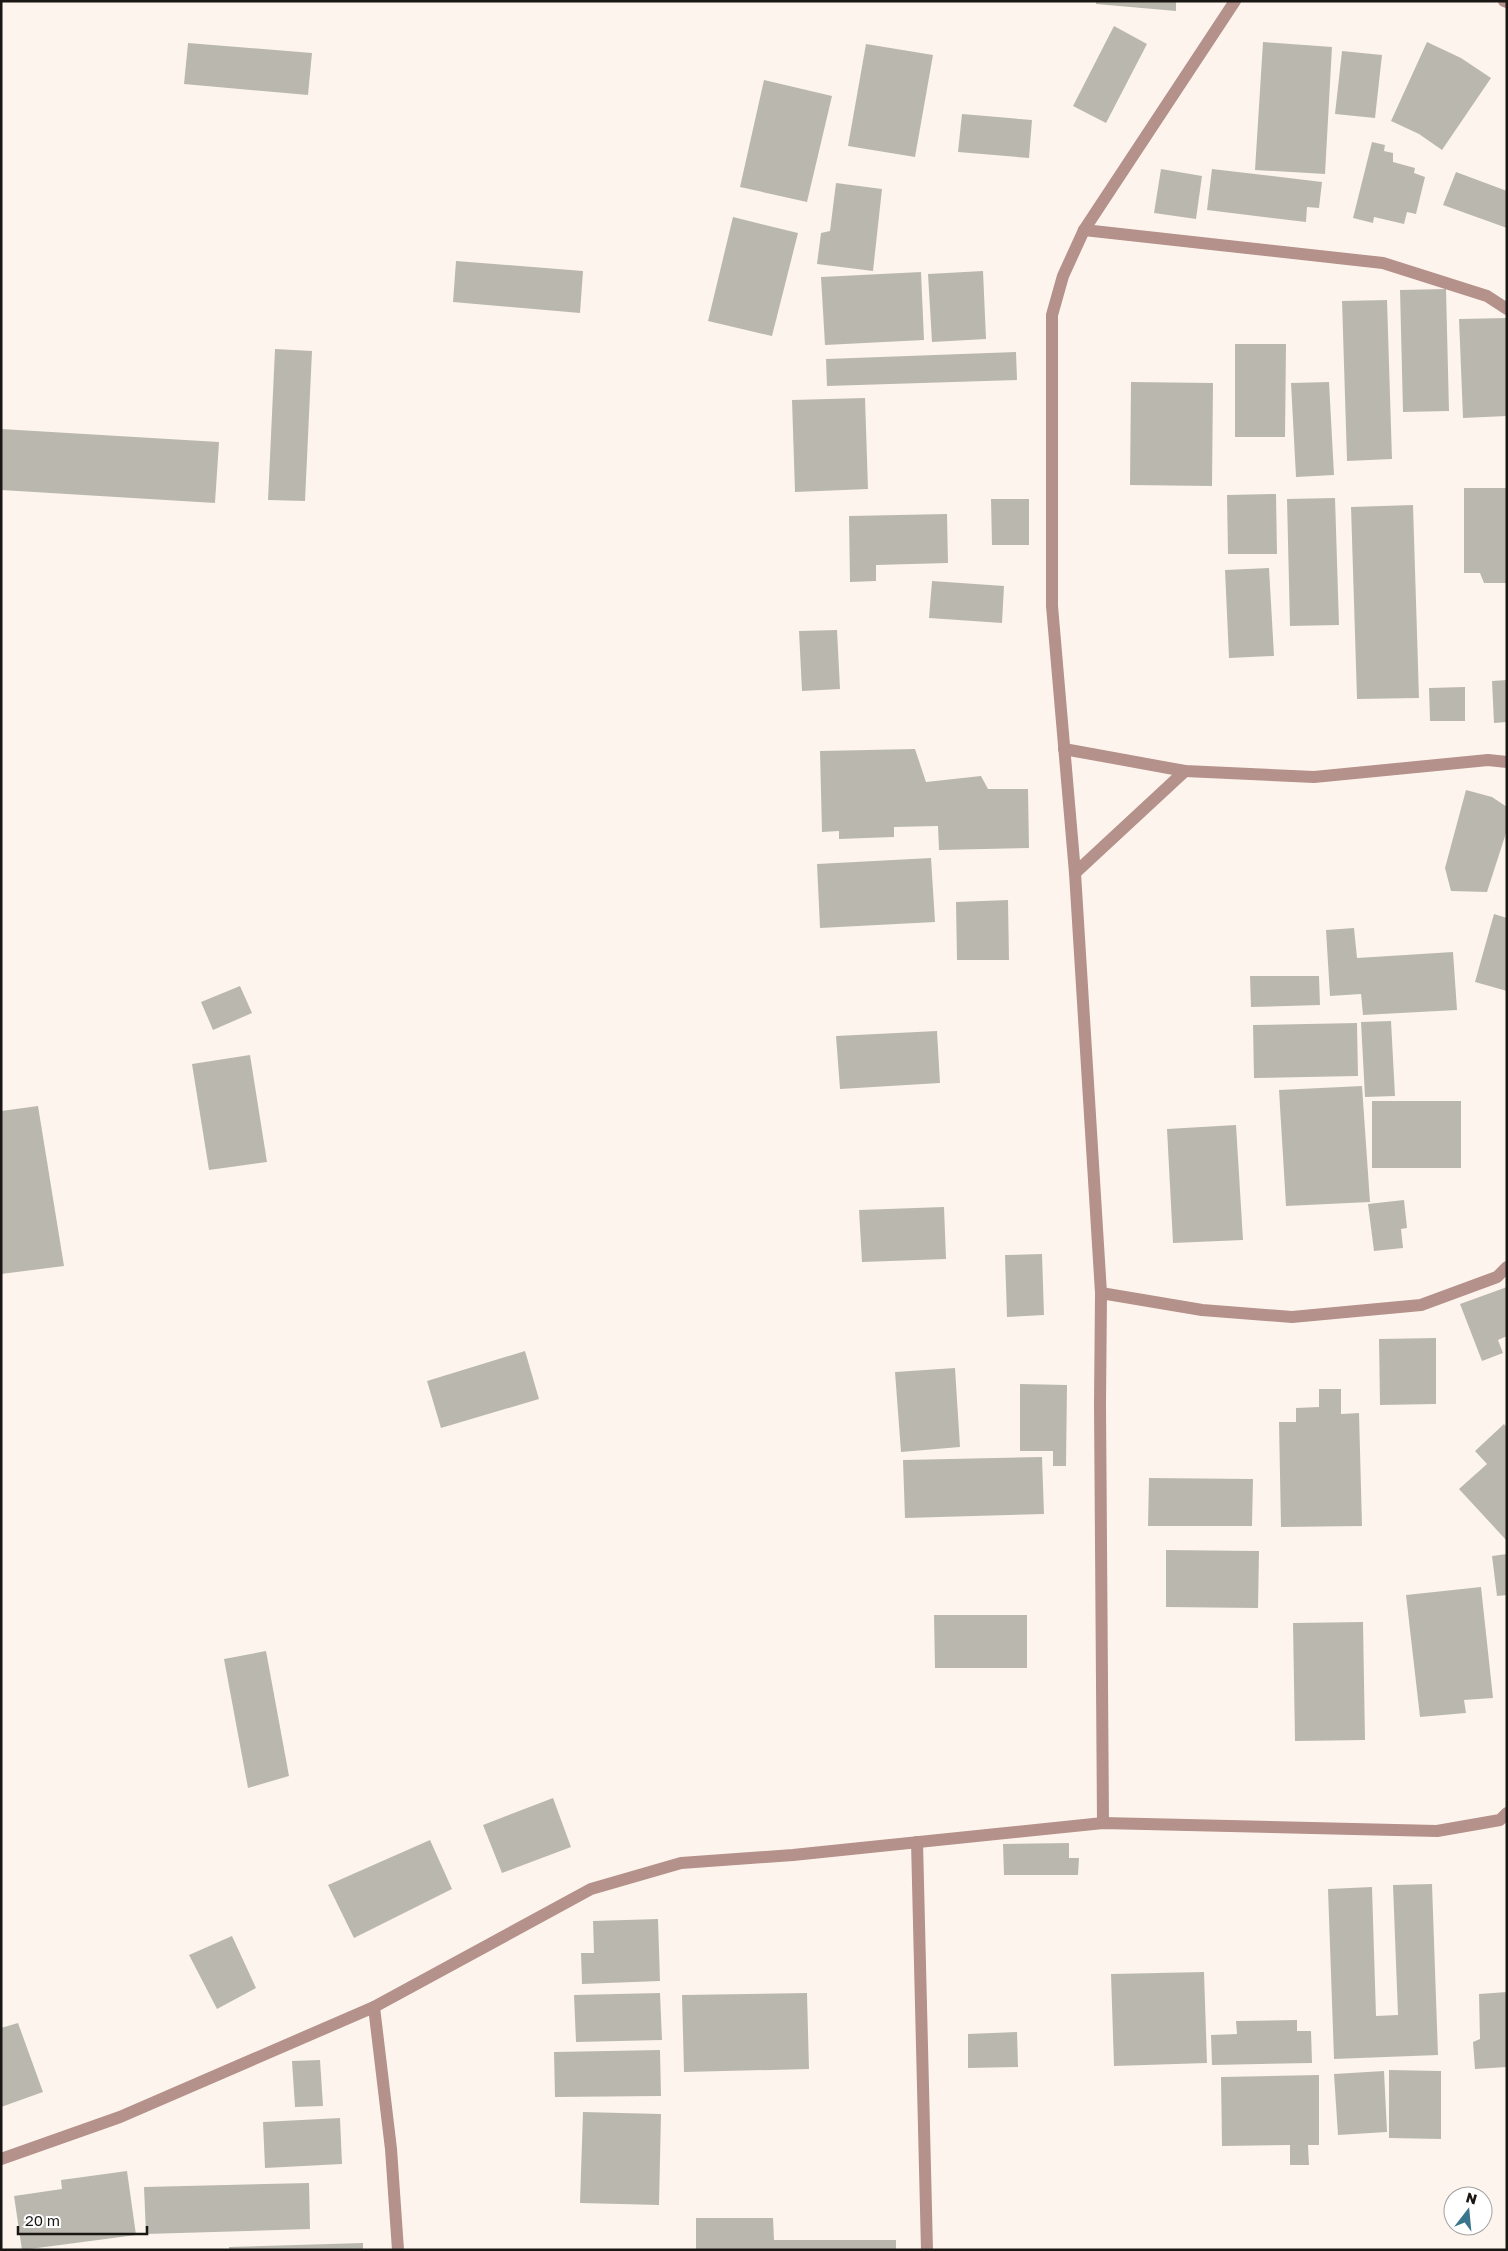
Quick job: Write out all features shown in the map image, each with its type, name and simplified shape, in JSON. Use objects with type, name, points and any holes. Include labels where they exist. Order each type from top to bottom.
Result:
[{"type":"street","points":[[1103,1823],[1101,1293],[1076,873],[1052,606],[1052,315],[1063,276],[1084,230],[1235,1]]},
{"type":"street","points":[[1084,230],[1383,263],[1487,296],[1507,310]]},
{"type":"street","points":[[1064,749],[1185,771],[1314,777],[1488,760],[1507,762]]},
{"type":"street","points":[[1076,873],[1185,771]]},
{"type":"street","points":[[1101,1293],[1202,1310],[1292,1317],[1421,1305],[1497,1277],[1507,1267]]},
{"type":"street","points":[[1,2159],[120,2117],[374,2007],[591,1889],[681,1863],[792,1855],[1103,1823],[1437,1830],[1500,1820],[1507,1813]]},
{"type":"street","points":[[917,1842],[927,2250]]},
{"type":"street","points":[[374,2007],[391,2149],[398,2250]]},
{"type":"building","points":[[1096,1],[1176,1],[1176,11],[1096,4]]},
{"type":"building","points":[[1114,26],[1147,44],[1106,123],[1073,106]]},
{"type":"building","points":[[1263,42],[1332,47],[1325,174],[1255,170]]},
{"type":"building","points":[[1427,42],[1461,58],[1491,78],[1442,150],[1419,134],[1391,121]]},
{"type":"building","points":[[188,43],[312,53],[308,95],[184,84]]},
{"type":"building","points":[[866,44],[933,55],[915,157],[848,146]]},
{"type":"building","points":[[1342,51],[1382,55],[1375,118],[1335,114]]},
{"type":"building","points":[[764,80],[832,96],[807,202],[740,187]]},
{"type":"building","points":[[962,114],[1032,120],[1029,158],[958,152]]},
{"type":"building","points":[[1372,142],[1385,145],[1384,151],[1393,153],[1393,162],[1415,168],[1414,173],[1425,177],[1416,214],[1407,212],[1404,224],[1374,217],[1373,223],[1353,218]]},
{"type":"building","points":[[1161,169],[1202,176],[1196,219],[1154,213]]},
{"type":"building","points":[[1212,169],[1322,182],[1319,208],[1307,207],[1306,222],[1207,210]]},
{"type":"building","points":[[1456,172],[1507,191],[1507,228],[1443,205]]},
{"type":"building","points":[[836,183],[882,189],[873,271],[817,264],[821,233],[830,231]]},
{"type":"building","points":[[733,217],[798,233],[772,336],[708,321]]},
{"type":"building","points":[[456,261],[583,271],[580,313],[453,302]]},
{"type":"building","points":[[983,271],[986,339],[932,342],[928,274]]},
{"type":"building","points":[[921,272],[924,340],[825,345],[821,277]]},
{"type":"building","points":[[1446,289],[1449,411],[1403,412],[1400,290]]},
{"type":"building","points":[[1387,300],[1392,459],[1347,461],[1342,301]]},
{"type":"building","points":[[1507,318],[1507,416],[1463,418],[1459,319]]},
{"type":"building","points":[[1235,344],[1286,344],[1285,437],[1235,437]]},
{"type":"building","points":[[275,349],[312,351],[305,501],[268,500]]},
{"type":"building","points":[[1016,352],[1017,380],[827,386],[826,359]]},
{"type":"building","points":[[1131,382],[1213,383],[1212,486],[1130,485]]},
{"type":"building","points":[[1329,382],[1334,475],[1296,477],[1291,383]]},
{"type":"building","points":[[865,398],[868,489],[795,492],[792,400]]},
{"type":"building","points":[[1,429],[219,442],[215,503],[1,490]]},
{"type":"building","points":[[1464,488],[1507,488],[1507,583],[1484,583],[1480,573],[1464,573]]},
{"type":"building","points":[[1276,494],[1277,554],[1228,554],[1227,495]]},
{"type":"building","points":[[1335,498],[1339,625],[1290,626],[1287,499]]},
{"type":"building","points":[[991,499],[1029,499],[1029,545],[992,545]]},
{"type":"building","points":[[1413,505],[1419,698],[1357,699],[1351,507]]},
{"type":"building","points":[[947,514],[948,563],[876,565],[876,581],[850,582],[849,516]]},
{"type":"building","points":[[1269,568],[1274,656],[1229,658],[1225,570]]},
{"type":"building","points":[[932,581],[1004,586],[1002,623],[929,618]]},
{"type":"building","points":[[837,630],[840,689],[802,691],[799,631]]},
{"type":"building","points":[[1507,680],[1507,722],[1494,723],[1492,681]]},
{"type":"building","points":[[1465,687],[1465,721],[1430,721],[1429,688]]},
{"type":"building","points":[[915,749],[926,782],[981,776],[988,789],[1028,789],[1029,848],[939,850],[938,826],[894,827],[894,837],[839,839],[839,831],[822,832],[820,751]]},
{"type":"building","points":[[1466,790],[1492,797],[1507,807],[1507,830],[1487,892],[1451,891],[1445,868]]},
{"type":"building","points":[[931,858],[935,922],[820,928],[817,864]]},
{"type":"building","points":[[1008,900],[1009,960],[957,960],[956,902]]},
{"type":"building","points":[[1494,914],[1507,918],[1507,991],[1475,982]]},
{"type":"building","points":[[1354,928],[1357,958],[1453,952],[1457,1010],[1363,1015],[1361,994],[1330,996],[1326,930]]},
{"type":"building","points":[[1250,976],[1319,976],[1320,1005],[1251,1007]]},
{"type":"building","points":[[240,986],[252,1013],[213,1030],[201,1002]]},
{"type":"building","points":[[1391,1021],[1395,1096],[1365,1097],[1361,1022]]},
{"type":"building","points":[[1357,1023],[1358,1076],[1254,1078],[1253,1025]]},
{"type":"building","points":[[937,1031],[940,1083],[840,1089],[836,1036]]},
{"type":"building","points":[[250,1055],[267,1162],[209,1170],[192,1064]]},
{"type":"building","points":[[1362,1086],[1370,1202],[1286,1206],[1279,1090]]},
{"type":"building","points":[[1372,1101],[1461,1101],[1461,1168],[1372,1168]]},
{"type":"building","points":[[38,1106],[64,1266],[1,1274],[1,1111]]},
{"type":"building","points":[[1236,1125],[1243,1240],[1173,1243],[1167,1129]]},
{"type":"building","points":[[1404,1200],[1407,1228],[1401,1229],[1403,1248],[1374,1251],[1368,1204]]},
{"type":"building","points":[[944,1207],[946,1259],[862,1262],[859,1210]]},
{"type":"building","points":[[1042,1254],[1044,1315],[1007,1317],[1005,1255]]},
{"type":"building","points":[[1507,1287],[1507,1336],[1498,1340],[1503,1353],[1482,1361],[1460,1304]]},
{"type":"building","points":[[1436,1338],[1436,1404],[1380,1405],[1379,1339]]},
{"type":"building","points":[[525,1351],[539,1399],[441,1428],[427,1381]]},
{"type":"building","points":[[955,1368],[960,1447],[901,1452],[895,1372]]},
{"type":"building","points":[[1020,1384],[1067,1385],[1066,1466],[1053,1466],[1053,1451],[1020,1451]]},
{"type":"building","points":[[1319,1389],[1341,1389],[1341,1414],[1359,1413],[1362,1526],[1281,1527],[1279,1422],[1296,1422],[1296,1408],[1319,1407]]},
{"type":"building","points":[[1504,1424],[1507,1428],[1507,1541],[1459,1489],[1487,1464],[1475,1451]]},
{"type":"building","points":[[1042,1457],[1044,1514],[905,1518],[903,1460]]},
{"type":"building","points":[[1149,1478],[1253,1479],[1252,1526],[1148,1526]]},
{"type":"building","points":[[1166,1550],[1259,1551],[1258,1608],[1166,1607]]},
{"type":"building","points":[[1507,1554],[1507,1595],[1497,1596],[1492,1556]]},
{"type":"building","points":[[1481,1587],[1493,1698],[1464,1700],[1466,1713],[1420,1717],[1406,1595]]},
{"type":"building","points":[[934,1615],[1027,1615],[1027,1668],[935,1668]]},
{"type":"building","points":[[1363,1622],[1365,1740],[1295,1741],[1293,1623]]},
{"type":"building","points":[[266,1651],[289,1776],[248,1788],[224,1659]]},
{"type":"building","points":[[553,1798],[571,1847],[502,1873],[483,1825]]},
{"type":"building","points":[[430,1840],[452,1889],[354,1938],[328,1885]]},
{"type":"building","points":[[1069,1843],[1069,1858],[1079,1858],[1078,1875],[1004,1875],[1003,1844]]},
{"type":"building","points":[[1432,1884],[1438,2055],[1334,2059],[1328,1889],[1372,1887],[1376,2016],[1398,2015],[1393,1885]]},
{"type":"building","points":[[658,1919],[660,1981],[582,1984],[581,1953],[594,1953],[593,1921]]},
{"type":"building","points":[[232,1936],[256,1988],[217,2009],[189,1955]]},
{"type":"building","points":[[1204,1972],[1207,2063],[1114,2066],[1111,1974]]},
{"type":"building","points":[[1507,1992],[1507,2067],[1475,2069],[1473,2042],[1480,2039],[1479,1994]]},
{"type":"building","points":[[660,1993],[662,2040],[576,2042],[574,1995]]},
{"type":"building","points":[[807,1993],[809,2069],[684,2072],[682,1995]]},
{"type":"building","points":[[1297,2020],[1297,2031],[1311,2031],[1312,2063],[1212,2065],[1211,2035],[1237,2034],[1236,2021]]},
{"type":"building","points":[[18,2023],[43,2092],[1,2107],[1,2028]]},
{"type":"building","points":[[1017,2032],[1018,2067],[968,2068],[968,2034]]},
{"type":"building","points":[[660,2050],[661,2096],[555,2097],[554,2052]]},
{"type":"building","points":[[320,2060],[323,2106],[295,2107],[292,2061]]},
{"type":"building","points":[[1389,2070],[1441,2071],[1441,2139],[1389,2138]]},
{"type":"building","points":[[1384,2071],[1387,2132],[1338,2135],[1334,2074]]},
{"type":"building","points":[[1319,2075],[1319,2145],[1308,2145],[1309,2165],[1290,2165],[1290,2145],[1222,2146],[1221,2077]]},
{"type":"building","points":[[583,2112],[661,2114],[659,2205],[580,2203]]},
{"type":"building","points":[[340,2118],[342,2164],[265,2168],[263,2122]]},
{"type":"building","points":[[127,2171],[136,2235],[22,2250],[14,2196],[62,2189],[61,2180]]},
{"type":"building","points":[[309,2183],[310,2229],[146,2234],[144,2187]]},
{"type":"building","points":[[696,2218],[773,2218],[774,2240],[896,2240],[896,2250],[696,2250]]},
{"type":"building","points":[[363,2243],[363,2250],[229,2250],[229,2247]]}]
